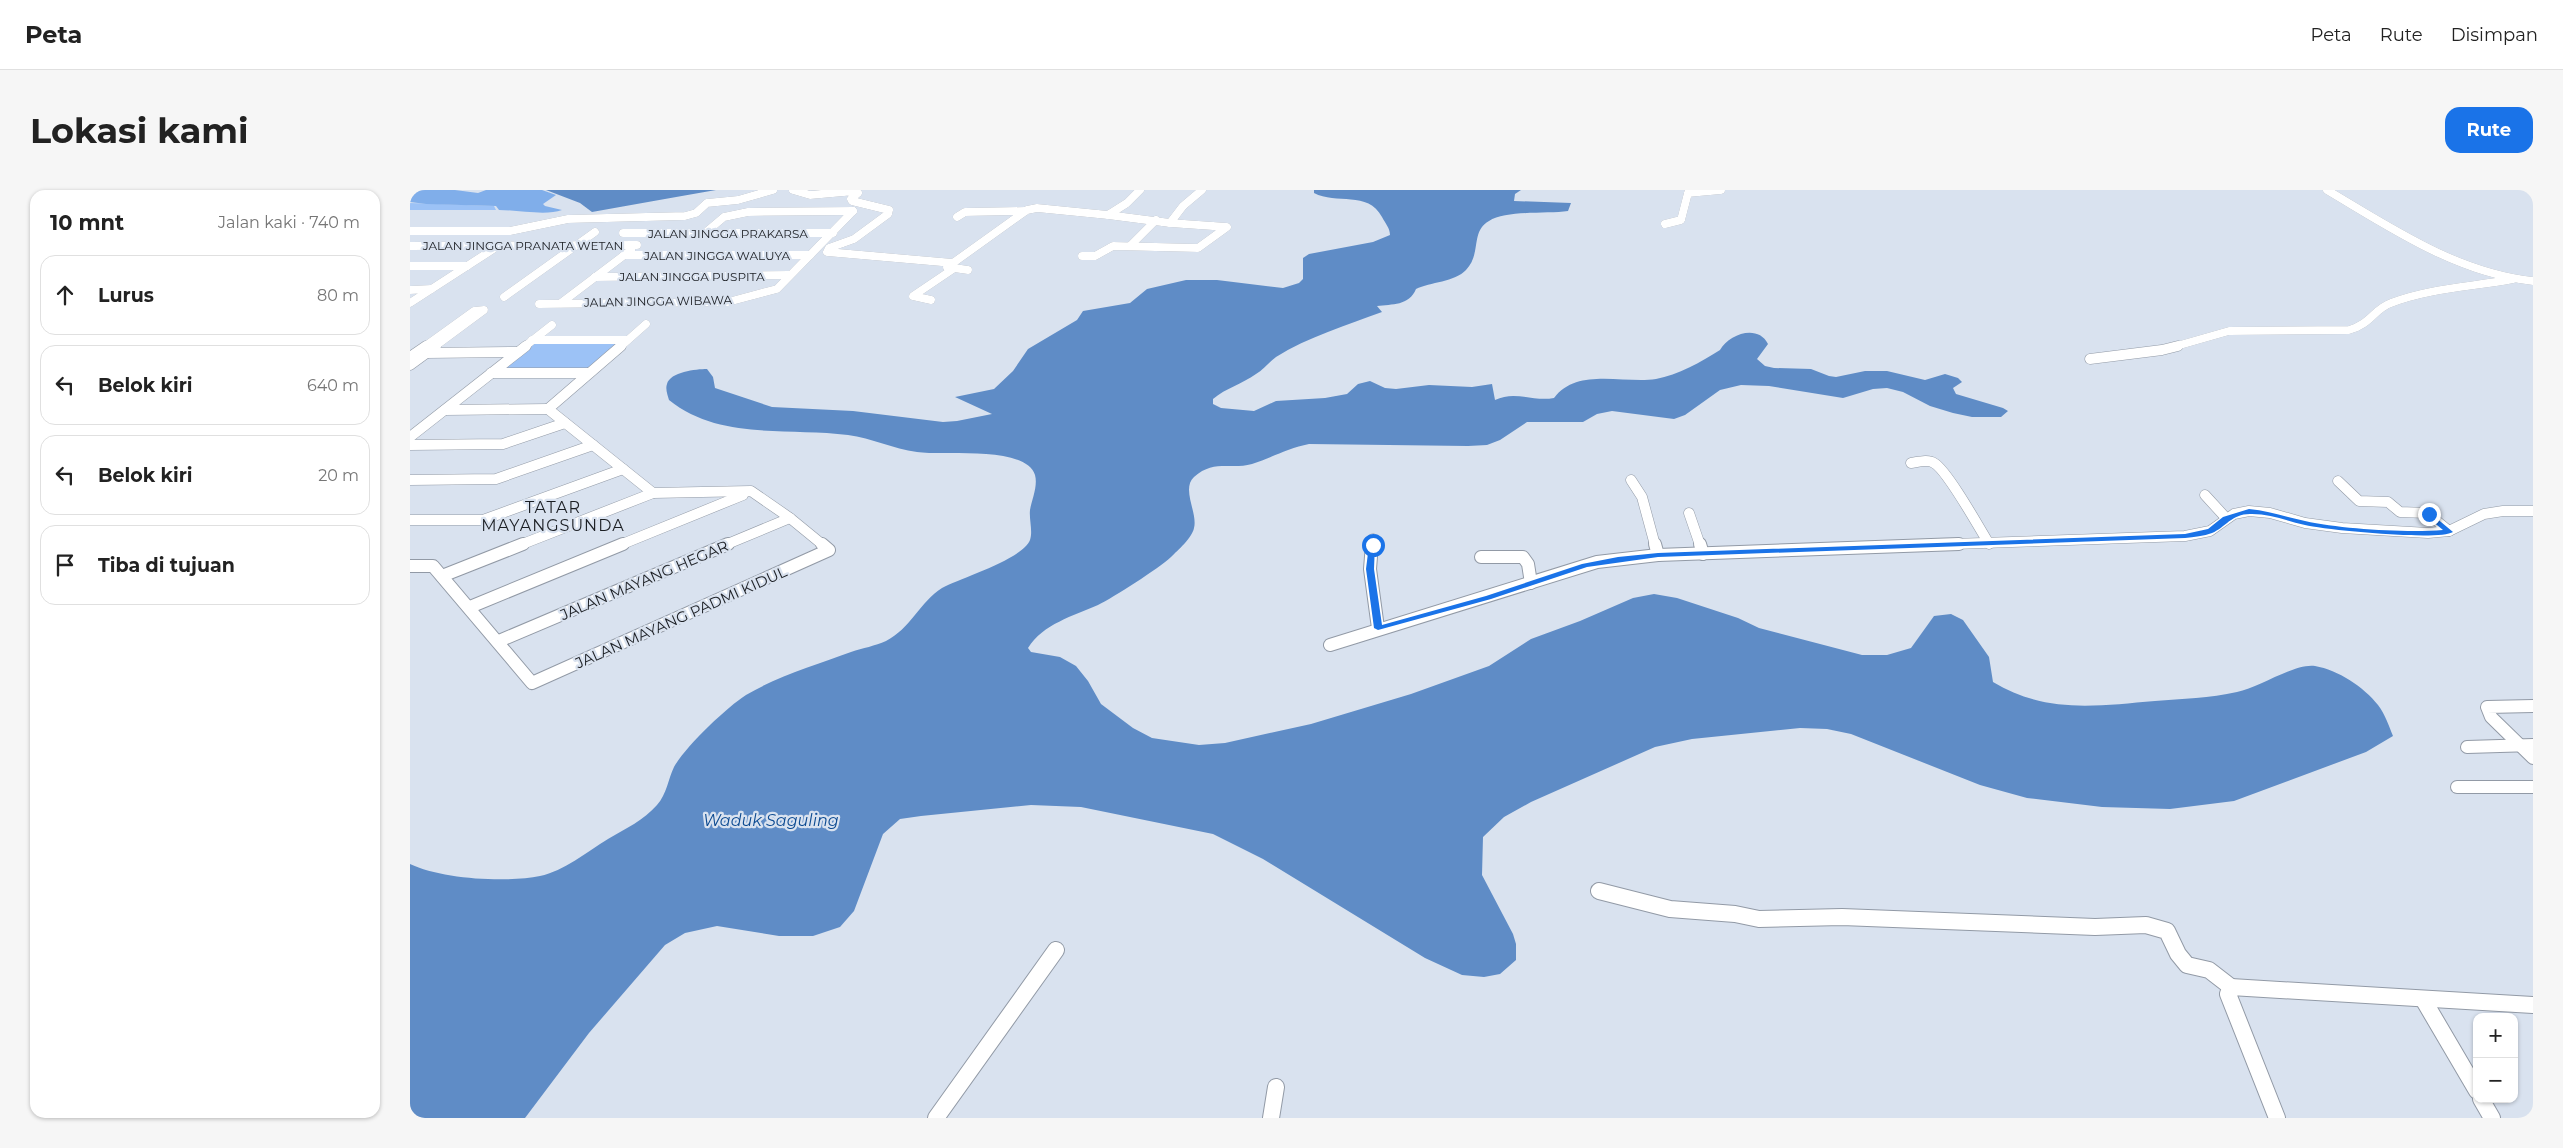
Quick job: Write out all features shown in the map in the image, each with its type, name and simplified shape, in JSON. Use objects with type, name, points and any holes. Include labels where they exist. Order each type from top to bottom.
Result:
[{"type":"street","points":[[410,231],[510,231],[568,219],[599,220],[685,216],[696,213],[707,203],[738,200],[773,190]]},
{"type":"street","points":[[793,190],[810,195],[854,192],[858,194],[851,199],[852,201],[889,210],[888,214],[854,239],[829,248],[827,252],[910,258],[968,270]]},
{"type":"street","points":[[1108,215],[1127,203],[1140,190]]},
{"type":"street","points":[[1170,223],[1183,206],[1202,190]]},
{"type":"street","points":[[1665,224],[1681,220],[1684,214],[1684,201],[1688,193],[1721,190]]},
{"type":"street","points":[[2327,190],[2433,252],[2513,279],[2533,281]]},
{"type":"street","points":[[957,217],[965,212],[1025,211],[1037,208],[1227,228],[1202,246],[1193,249],[1110,246],[1095,256],[1082,256]]},
{"type":"street","points":[[705,233],[724,217],[748,212],[853,211],[789,276]]},
{"type":"street","points":[[931,300],[913,296],[1025,211]]},
{"type":"street","points":[[1130,246],[1156,220]]},
{"type":"street","points":[[504,297],[595,232]]},
{"type":"street","name":"JALAN JINGGA PRAKARSA","points":[[623,233],[832,232]]},
{"type":"street","points":[[561,303],[654,233]]},
{"type":"street","name":"JALAN JINGGA PRANATA WETAN","points":[[410,246],[637,245]]},
{"type":"street","points":[[410,303],[498,246]]},
{"type":"street","points":[[910,258],[918,251]]},
{"type":"street","name":"JALAN JINGGA WALUYA","points":[[624,255],[810,255]]},
{"type":"street","points":[[410,266],[467,266]]},
{"type":"street","name":"JALAN JINGGA PUSPITA","points":[[595,277],[789,276]]},
{"type":"street","name":"JALAN JINGGA WIBAWA","points":[[539,304],[728,302],[777,289],[789,276]]},
{"type":"street","points":[[2090,359],[2162,350],[2229,331],[2349,330],[2362,327],[2375,316],[2381,306],[2390,302],[2447,288],[2478,286],[2513,279]]},
{"type":"street","points":[[410,290],[431,290]]},
{"type":"street","points":[[410,365],[417,356],[474,311],[484,310],[417,356]]},
{"type":"street","points":[[548,409],[646,324]]},
{"type":"street","points":[[410,437],[552,325]]},
{"type":"street","points":[[532,340],[627,340]]},
{"type":"street","points":[[417,356],[518,352]]},
{"type":"street","points":[[417,356],[509,358]]},
{"type":"street","points":[[491,373],[588,373]]},
{"type":"street","points":[[444,410],[548,409],[653,492]]},
{"type":"street","points":[[410,445],[503,444],[566,423]]},
{"type":"street","points":[[410,480],[496,479],[593,445]]},
{"type":"street","points":[[1911,462],[1928,461],[1935,463],[1961,498],[1989,544]]},
{"type":"street","points":[[410,520],[483,520],[623,469]]},
{"type":"street","points":[[1631,480],[1642,497],[1658,555]]},
{"type":"street","points":[[2338,481],[2359,501],[2388,502],[2400,512],[2427,513],[2449,532]]},
{"type":"street","points":[[470,606],[751,491]]},
{"type":"street","points":[[442,576],[653,492],[751,491],[790,518]]},
{"type":"street","points":[[2205,495],[2226,518]]},
{"type":"street","points":[[1330,645],[1378,628],[1597,562],[1658,555],[2185,536],[2210,531],[2226,518],[2241,513],[2260,512],[2305,523],[2342,528],[2428,533],[2449,532],[2484,514],[2504,511],[2533,511]]},
{"type":"street","points":[[1689,513],[1703,554]]},
{"type":"street","name":"JALAN MAYANG PADMI KIDUL","points":[[499,641],[532,683],[829,550],[790,518]]},
{"type":"street","name":"JALAN MAYANG HEGAR","points":[[499,641],[790,518]]},
{"type":"street","points":[[1373,539],[1370,569],[1378,628]]},
{"type":"street","points":[[1481,557],[1523,556],[1528,564],[1532,583]]},
{"type":"street","points":[[410,566],[433,566],[499,641]]},
{"type":"street","points":[[2533,706],[2487,707],[2491,717],[2526,745],[2533,758]]},
{"type":"street","points":[[2467,747],[2526,745]]},
{"type":"street","points":[[2457,787],[2533,787]]},
{"type":"street","points":[[1599,891],[1670,909],[1735,914],[1759,919],[1842,917],[2095,927],[2146,925],[2167,932],[2178,954],[2187,965],[2209,970],[2231,987],[2533,1005]]},
{"type":"street","points":[[936,1118],[1056,950]]},
{"type":"street","points":[[2231,987],[2228,994],[2277,1118]]},
{"type":"street","points":[[2423,999],[2473,1085]]},
{"type":"street","points":[[1271,1118],[1276,1087]]},
{"type":"street","points":[[2483,1103],[2492,1118]]},
{"type":"shaded area","points":[[410,190],[455,190],[478,193],[486,190],[542,190],[556,195],[543,204],[545,206],[562,210],[548,213],[499,210],[496,206],[410,202]]},
{"type":"shaded area","points":[[410,203],[494,206],[496,210],[410,210]]},
{"type":"shaded area","points":[[622,341],[589,371],[499,372],[535,342]]},
{"type":"water","points":[[546,190],[716,190],[592,212],[580,203]]},
{"type":"water","name":"Waduk Saguling","points":[[1314,190],[1521,190],[1515,194],[1514,201],[1571,203],[1568,211],[1506,215],[1489,221],[1480,231],[1471,263],[1461,274],[1416,289],[1409,299],[1400,303],[1377,306],[1382,312],[1328,332],[1288,350],[1251,377],[1213,399],[1213,404],[1221,408],[1254,411],[1276,401],[1325,398],[1347,394],[1358,384],[1370,381],[1385,388],[1396,389],[1429,385],[1472,387],[1492,384],[1495,400],[1510,396],[1539,399],[1554,398],[1564,388],[1588,380],[1643,380],[1656,379],[1673,374],[1713,355],[1724,344],[1737,336],[1751,333],[1758,334],[1768,344],[1757,359],[1765,366],[1811,369],[1836,377],[1865,371],[1887,371],[1925,380],[1945,374],[1958,378],[1962,382],[1953,388],[1956,394],[2008,411],[2001,417],[1972,417],[1930,406],[1903,392],[1887,388],[1873,389],[1843,398],[1769,386],[1741,385],[1720,390],[1685,415],[1674,419],[1612,411],[1597,414],[1583,422],[1527,422],[1500,440],[1487,445],[1309,444],[1244,466],[1209,468],[1194,477],[1190,482],[1189,494],[1195,522],[1193,532],[1171,557],[1114,596],[1050,627],[1034,640],[1028,648],[1031,652],[1060,657],[1076,666],[1088,681],[1101,704],[1133,728],[1152,738],[1199,745],[1225,743],[1311,724],[1411,694],[1489,666],[1531,639],[1580,621],[1633,598],[1654,594],[1677,598],[1738,618],[1759,628],[1862,655],[1887,655],[1911,648],[1934,616],[1951,614],[1963,620],[1989,657],[1993,682],[2032,699],[2052,703],[2092,706],[2217,696],[2246,689],[2298,668],[2315,666],[2333,671],[2350,680],[2372,698],[2387,720],[2393,736],[2366,752],[2234,801],[2170,809],[2102,807],[2027,798],[1980,785],[1851,734],[1827,729],[1800,728],[1692,739],[1655,747],[1531,802],[1504,817],[1483,837],[1482,875],[1513,934],[1516,944],[1516,960],[1500,974],[1484,977],[1462,975],[1425,958],[1263,859],[1213,834],[1081,807],[1031,805],[900,819],[883,834],[854,911],[840,927],[813,936],[779,936],[717,926],[685,933],[665,945],[589,1033],[525,1118],[410,1118],[410,864],[439,873],[492,879],[540,876],[567,866],[634,824],[652,810],[663,796],[674,767],[687,749],[718,718],[746,695],[770,682],[797,671],[886,641],[902,630],[927,600],[942,588],[1004,561],[1025,547],[1030,540],[1030,510],[1036,479],[1028,466],[1016,459],[982,454],[917,452],[848,435],[755,430],[710,422],[689,413],[669,400],[666,388],[669,380],[684,372],[707,369],[713,377],[715,388],[772,407],[853,411],[943,422],[992,414],[955,397],[994,389],[1013,371],[1028,349],[1077,320],[1083,311],[1130,303],[1147,289],[1186,280],[1217,280],[1283,288],[1299,283],[1303,279],[1303,258],[1309,254],[1373,242],[1390,235],[1382,217],[1369,204],[1351,199],[1323,196],[1314,193]]},
{"type":"district","name":"TATAR MAYANGSUNDA","points":[[553,516]]},
{"type":"route","points":[[1373,545],[1370,569],[1378,628],[1488,597],[1585,565],[1618,559],[1658,555],[2185,536],[2210,531],[2226,518],[2249,511],[2270,513],[2305,523],[2342,528],[2428,533],[2449,532],[2429,514]]}]
